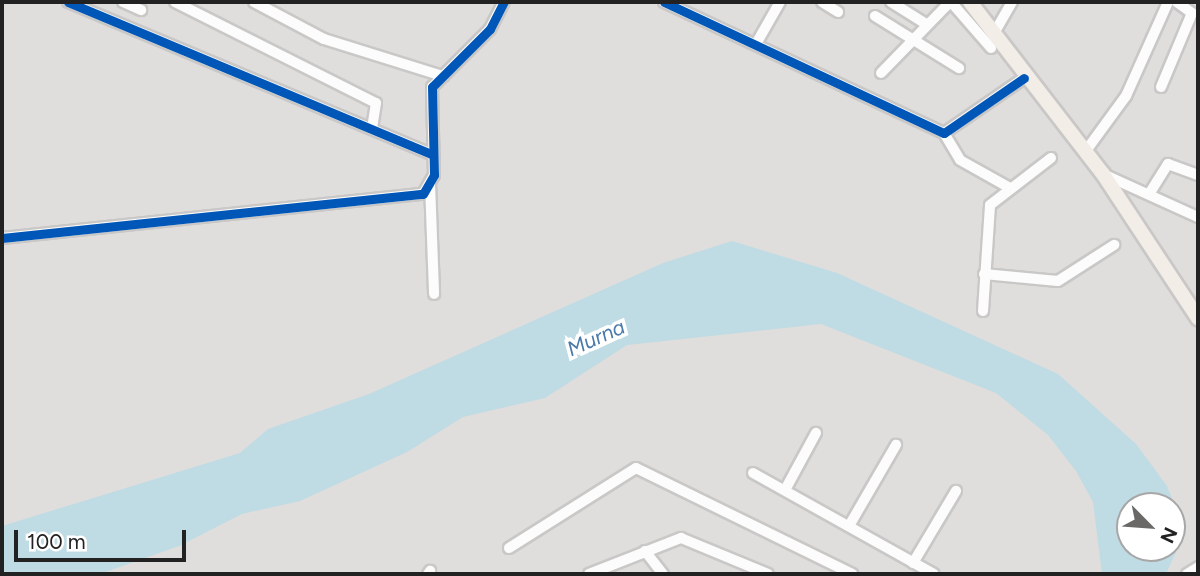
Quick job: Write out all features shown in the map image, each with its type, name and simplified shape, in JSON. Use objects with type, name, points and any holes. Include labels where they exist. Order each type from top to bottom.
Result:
[{"type":"main road","points":[[970,2],[992,42],[1103,174],[1198,317]]},
{"type":"street","points":[[68,2],[432,154]]},
{"type":"street","points":[[123,2],[141,10]]},
{"type":"street","points":[[175,2],[376,103],[372,129]]},
{"type":"street","points":[[254,2],[324,39],[443,76]]},
{"type":"street","points":[[434,294],[430,183],[432,87],[490,29],[504,2]]},
{"type":"street","points":[[666,2],[944,133],[960,160],[1010,188]]},
{"type":"street","points":[[756,44],[780,2]]},
{"type":"street","points":[[822,2],[838,12]]},
{"type":"street","points":[[891,2],[926,24]]},
{"type":"street","points":[[881,73],[912,38],[951,2],[992,42],[1012,2]]},
{"type":"street","points":[[1085,152],[1126,96],[1168,2]]},
{"type":"street","points":[[1161,87],[1192,13],[1177,2]]},
{"type":"street","points":[[875,16],[959,68]]},
{"type":"street","points":[[944,133],[1024,78]]},
{"type":"street","points":[[983,311],[986,214],[1010,188],[1051,158]]},
{"type":"street","points":[[1151,191],[1168,164],[1198,175]]},
{"type":"street","points":[[1103,174],[1151,191],[1198,217]]},
{"type":"street","points":[[2,238],[382,202],[423,194],[430,183]]},
{"type":"street","points":[[984,274],[1058,281],[1114,245]]},
{"type":"street","points":[[785,490],[816,433]]},
{"type":"street","points":[[849,526],[896,445]]},
{"type":"street","points":[[509,548],[636,468],[852,574]]},
{"type":"street","points":[[753,473],[934,574]]},
{"type":"street","points":[[913,564],[956,491]]},
{"type":"street","points":[[589,574],[645,551],[689,539],[768,574]]},
{"type":"street","points":[[645,551],[663,574]]},
{"type":"street","points":[[1187,574],[1198,567]]},
{"type":"shaded area","points":[[2,2],[1198,2],[1198,574],[2,574]]},
{"type":"water","name":"Murna","points":[[732,241],[837,273],[1058,374],[1136,444],[1169,492],[1116,492],[1116,562],[1171,562],[1166,574],[1102,574],[1093,502],[1076,471],[1048,435],[996,393],[821,324],[627,345],[545,398],[463,417],[407,452],[300,501],[242,514],[179,546],[100,574],[2,574],[2,526],[240,453],[268,429],[369,394],[663,263]]},
{"type":"cycle path","points":[[68,2],[432,154]]},
{"type":"cycle path","points":[[2,238],[423,194],[434,175],[432,87],[490,29],[504,2]]},
{"type":"cycle path","points":[[664,2],[944,133],[1024,78]]}]
